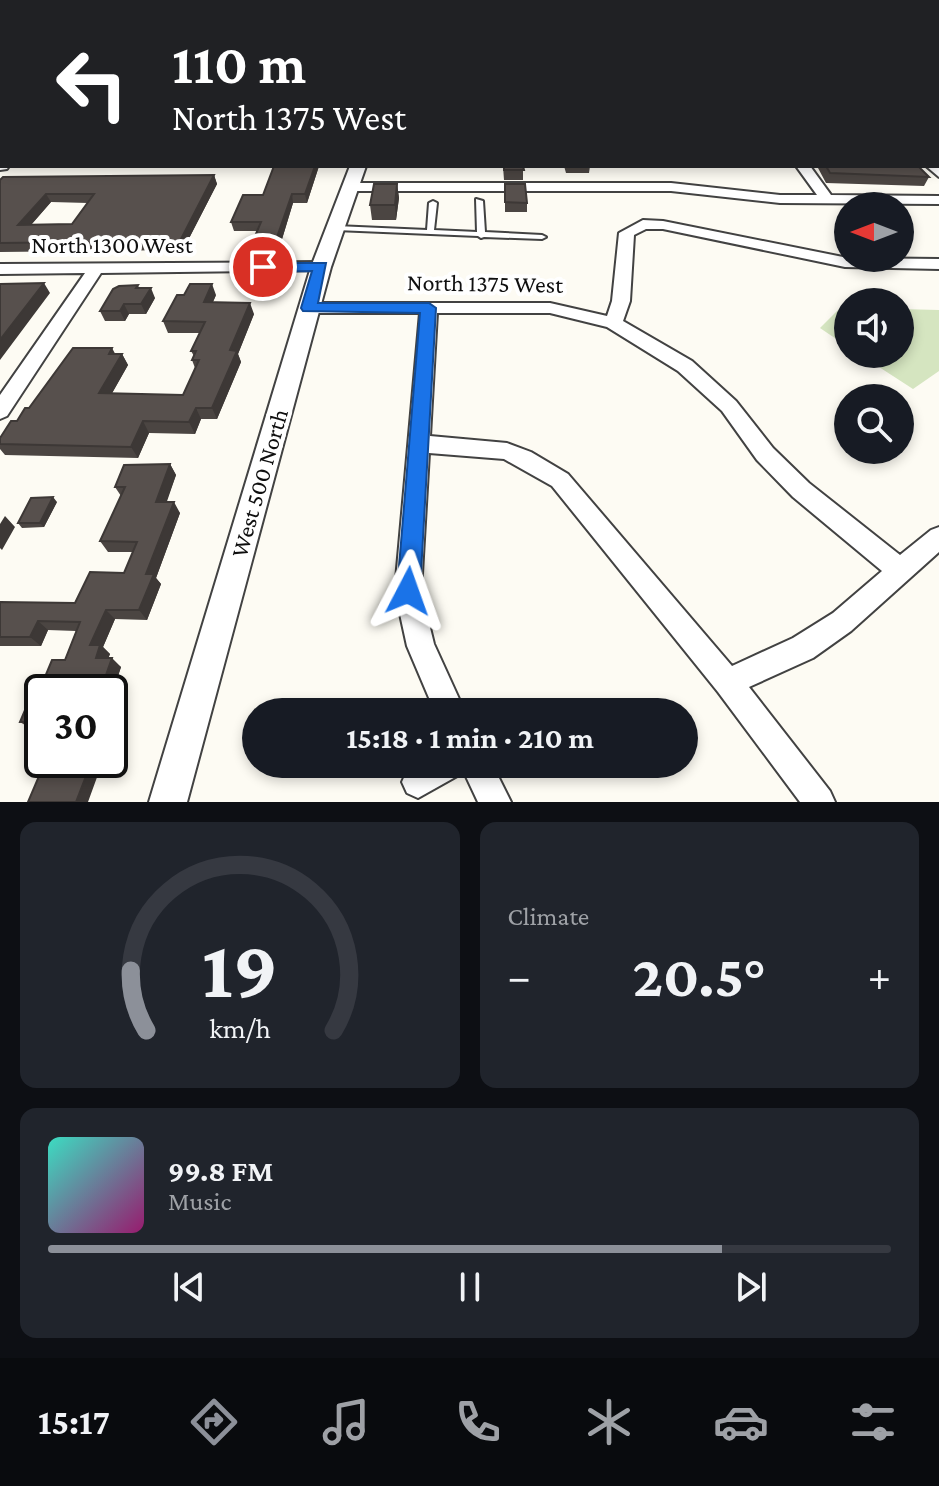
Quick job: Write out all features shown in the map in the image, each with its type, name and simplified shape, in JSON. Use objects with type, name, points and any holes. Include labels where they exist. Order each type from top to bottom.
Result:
[{"type":"street","points":[[804,168],[827,199]]},
{"type":"street","points":[[355,176],[671,187],[780,199],[939,200]]},
{"type":"street","name":"West 500 North","points":[[168,802],[308,308],[355,176]]},
{"type":"street","points":[[613,323],[621,301],[627,233],[643,224],[663,225],[845,262],[939,264]]},
{"type":"street","name":"North 1300 West","points":[[0,269],[321,267]]},
{"type":"street","points":[[0,411],[96,269]]},
{"type":"street","name":"North 1375 West","points":[[308,308],[550,308],[613,323],[685,366],[729,406],[765,454],[801,490],[900,570]]},
{"type":"street","points":[[429,308],[408,591],[421,646],[444,698]]},
{"type":"street","points":[[417,444],[494,446],[528,458],[560,480],[728,682],[819,802]]},
{"type":"street","points":[[728,682],[803,648],[842,622],[939,537]]},
{"type":"street","points":[[418,782],[425,778]]},
{"type":"street","points":[[482,778],[495,802]]},
{"type":"lane","points":[[479,201],[481,236]]},
{"type":"lane","points":[[430,233],[433,203]]},
{"type":"lane","points":[[336,228],[542,237]]},
{"type":"green space","points":[[914,309],[939,310],[939,371],[914,388],[914,384],[905,384],[881,368],[914,368]]},
{"type":"green space","points":[[834,314],[834,338],[820,328]]},
{"type":"building","points":[[273,168],[314,168],[305,194],[292,194],[276,240],[253,241],[261,222],[231,222],[243,195],[263,195]]},
{"type":"building","points":[[827,168],[920,168],[929,177],[830,173]]},
{"type":"building","points":[[214,175],[180,241],[0,243],[0,180],[3,177]],"holes":[[[46,194],[94,194],[72,224],[18,225]]]},
{"type":"building","points":[[374,184],[397,184],[395,205],[370,205]]},
{"type":"building","points":[[505,184],[525,184],[527,203],[505,202]]},
{"type":"building","points":[[44,283],[0,340],[0,284]]},
{"type":"building","points":[[190,284],[212,284],[204,302],[250,303],[230,350],[237,351],[212,408],[196,408],[189,422],[143,421],[131,447],[0,444],[0,438],[11,421],[17,421],[25,408],[29,408],[73,348],[112,348],[109,354],[122,354],[99,393],[183,395],[199,360],[192,360],[196,351],[191,351],[205,322],[163,321],[177,295],[184,295]]},
{"type":"building","points":[[138,285],[136,288],[151,288],[141,304],[124,304],[120,311],[100,311],[113,289]]},
{"type":"building","points":[[170,464],[156,502],[174,502],[146,574],[154,574],[139,610],[106,610],[90,645],[100,645],[96,658],[112,658],[106,674],[46,674],[52,660],[65,660],[80,622],[38,621],[30,637],[0,637],[0,602],[75,603],[90,572],[124,573],[137,542],[100,541],[125,487],[115,487],[124,465]]},
{"type":"building","points":[[53,497],[40,523],[18,523],[31,498]]},
{"type":"building","points":[[38,778],[85,778],[76,802],[28,802]]},
{"type":"route","points":[[263,267],[321,267],[308,308],[429,308],[408,591]]}]
